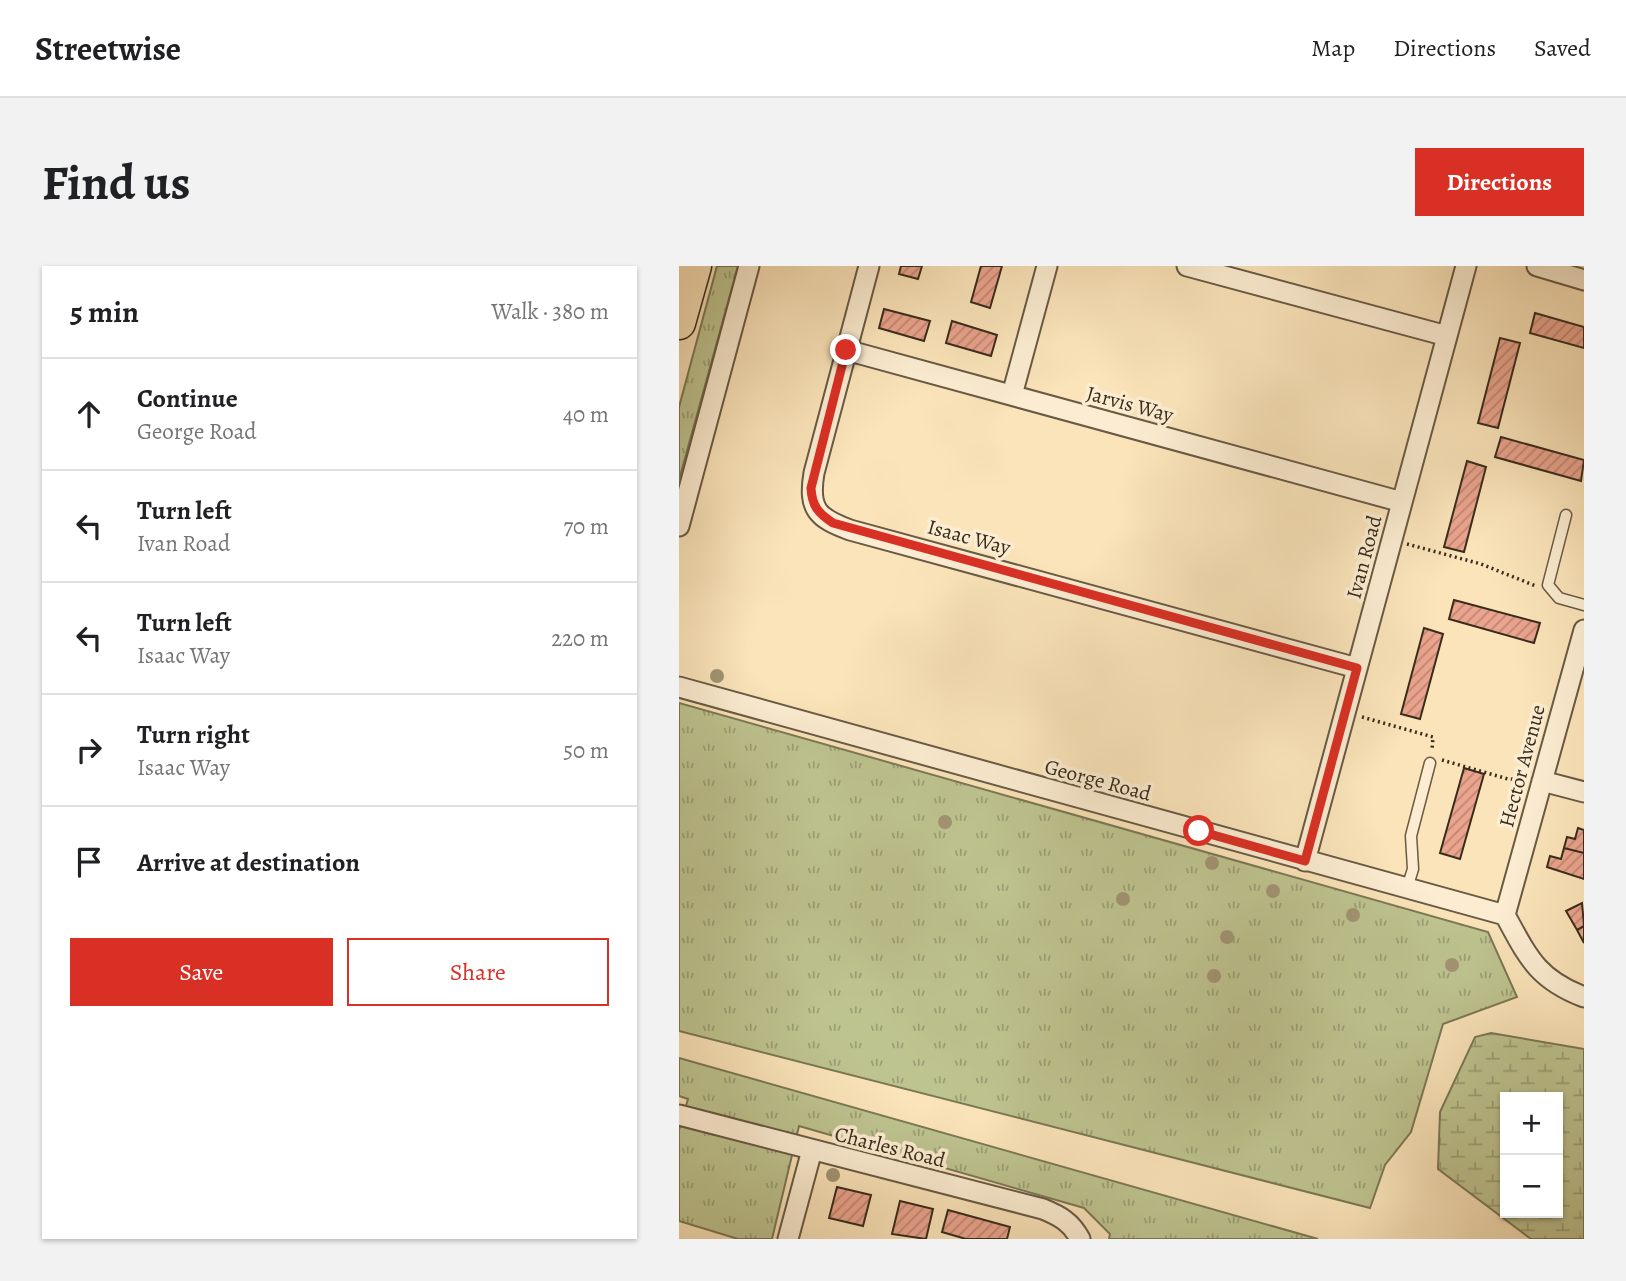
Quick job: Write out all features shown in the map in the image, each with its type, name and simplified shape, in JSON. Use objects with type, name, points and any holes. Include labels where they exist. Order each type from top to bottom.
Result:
[{"type":"main road","points":[[679,323],[695,266]]},
{"type":"street","points":[[679,526],[749,266]]},
{"type":"street","name":"Isaac Way","points":[[869,266],[811,488],[812,503],[826,519],[850,530],[1357,668]]},
{"type":"street","points":[[1012,395],[1047,266]]},
{"type":"street","points":[[1187,266],[1447,335]]},
{"type":"street","name":"Ivan Road","points":[[1305,861],[1466,266]]},
{"type":"street","points":[[1537,266],[1584,280]]},
{"type":"street","name":"Jarvis Way","points":[[846,350],[1402,502]]},
{"type":"street","name":"Hector Avenue","points":[[1505,915],[1584,629]]},
{"type":"street","name":"George Road","points":[[679,687],[1505,915]]},
{"type":"street","points":[[1542,781],[1584,792]]},
{"type":"street","points":[[1505,915],[1528,957],[1541,974],[1560,987],[1584,997]]},
{"type":"street","name":"Charles Road","points":[[679,1115],[1043,1209],[1063,1217],[1080,1239]]},
{"type":"street","points":[[788,1239],[812,1150]]},
{"type":"lane","points":[[1566,515],[1548,577],[1551,592],[1571,603],[1584,605]]},
{"type":"lane","points":[[1407,888],[1413,869],[1411,836],[1430,764]]},
{"type":"path","points":[[1392,541],[1481,564],[1551,592]]},
{"type":"path","points":[[1345,713],[1433,737],[1430,764],[1442,760],[1508,779],[1542,781]]},
{"type":"green space","points":[[717,266],[738,266],[679,480],[679,407]]},
{"type":"green space","points":[[679,703],[1488,932],[1517,997],[1443,1024],[1411,1132],[1385,1165],[1370,1208],[679,1031]]},
{"type":"green space","points":[[1491,1033],[1584,1049],[1584,1239],[1531,1239],[1503,1218],[1563,1218],[1563,1092],[1500,1092],[1500,1216],[1438,1169],[1440,1112],[1475,1037]]},
{"type":"green space","points":[[679,1058],[1318,1239],[1109,1239],[1110,1234],[1084,1208],[799,1126],[772,1239],[738,1239],[679,1221],[679,1130],[688,1099],[679,1096]]},
{"type":"building","points":[[901,266],[922,266],[918,279],[899,274]]},
{"type":"building","points":[[981,266],[1002,266],[990,308],[971,302]]},
{"type":"building","points":[[884,309],[930,321],[924,341],[879,328]]},
{"type":"building","points":[[1535,313],[1584,327],[1584,348],[1530,333]]},
{"type":"building","points":[[952,321],[997,335],[991,356],[946,343]]},
{"type":"building","points":[[1500,338],[1520,343],[1498,428],[1478,423]]},
{"type":"building","points":[[1501,437],[1584,460],[1581,481],[1495,457]]},
{"type":"building","points":[[1467,461],[1486,467],[1464,552],[1444,547]]},
{"type":"building","points":[[1454,600],[1540,623],[1534,643],[1449,619]]},
{"type":"building","points":[[1424,628],[1443,634],[1420,719],[1401,714]]},
{"type":"building","points":[[1464,768],[1484,774],[1460,859],[1440,853]]},
{"type":"building","points":[[1578,828],[1584,830],[1584,853],[1564,848],[1567,837],[1575,839]]},
{"type":"building","points":[[1564,848],[1584,853],[1584,879],[1547,867],[1550,856],[1561,859]]},
{"type":"building","points":[[1582,903],[1584,926],[1577,930],[1566,911]]},
{"type":"building","points":[[1584,926],[1584,943],[1577,930]]},
{"type":"building","points":[[837,1187],[871,1195],[863,1226],[829,1218]]},
{"type":"building","points":[[900,1201],[933,1209],[926,1239],[892,1234]]},
{"type":"building","points":[[948,1210],[1010,1227],[1007,1239],[966,1239],[942,1232]]},
{"type":"route","points":[[846,350],[811,488],[812,503],[820,515],[850,530],[1357,668],[1305,861],[1199,831]]}]
